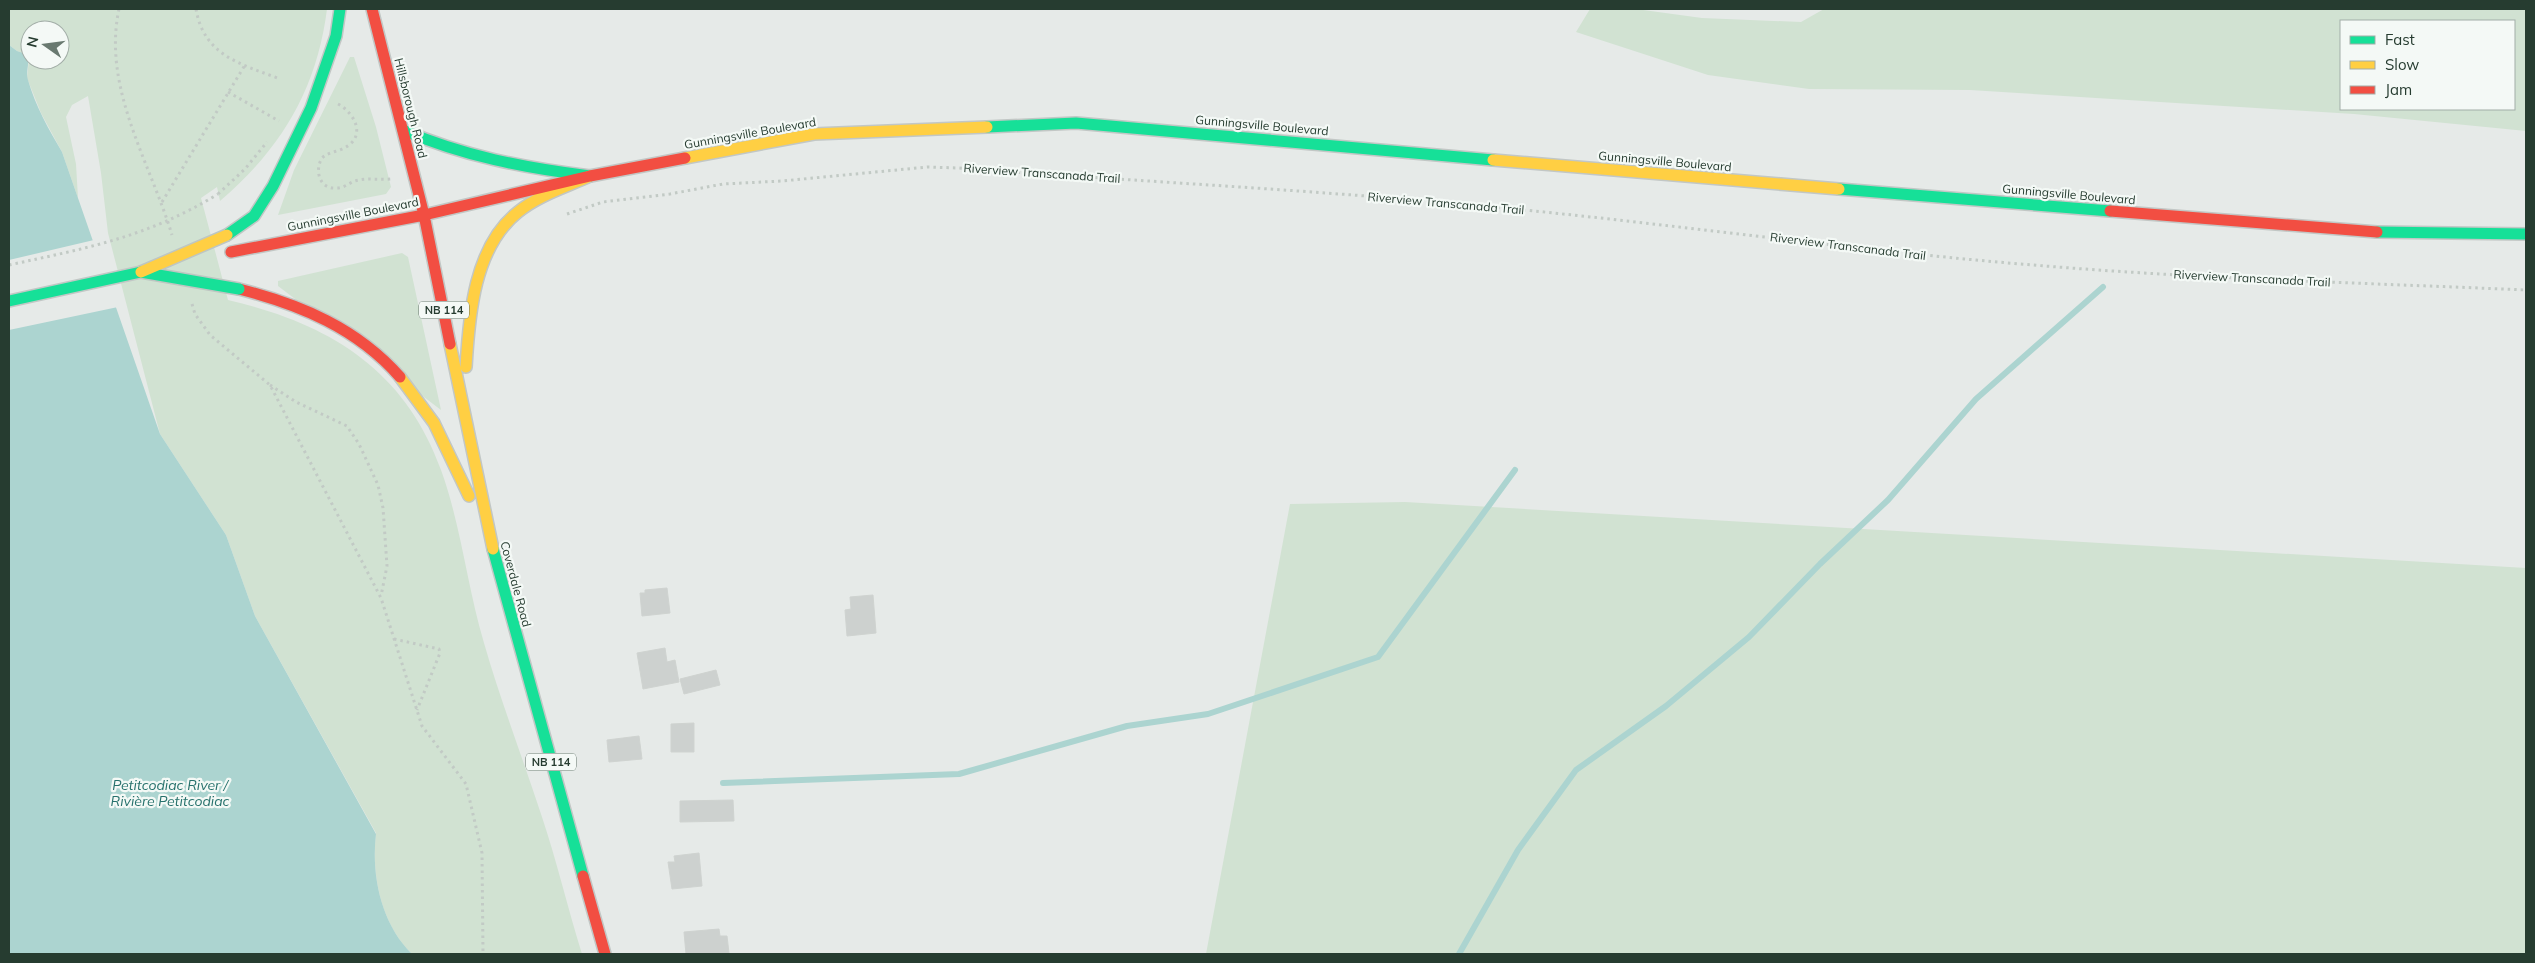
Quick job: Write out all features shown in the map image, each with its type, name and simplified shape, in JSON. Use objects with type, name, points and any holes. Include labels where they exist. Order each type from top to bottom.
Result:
[{"type":"main road","points":[[142,272],[227,234],[254,216],[278,178],[311,108],[336,36],[340,9]]},
{"type":"main road","name":"Hillsborough Road","points":[[372,9],[424,215]]},
{"type":"main road","name":"Gunningsville Boulevard","points":[[226,253],[424,215],[590,176],[814,134],[1076,123],[1772,184],[2376,232],[2526,234]]},
{"type":"main road","points":[[403,130],[451,150],[492,162],[530,169],[590,176]]},
{"type":"main road","points":[[464,405],[471,312],[488,256],[502,227],[529,205],[590,176]]},
{"type":"main road","name":"Coverdale Road","points":[[424,215],[490,540],[604,954]]},
{"type":"main road","points":[[9,301],[204,258]]},
{"type":"main road","points":[[142,272],[239,289],[296,304],[331,320],[364,342],[390,365],[429,414],[490,540]]},
{"type":"path","points":[[119,9],[115,45],[120,85],[128,118],[162,202],[173,239]]},
{"type":"path","points":[[196,9],[200,27],[208,41],[219,52],[280,79]]},
{"type":"path","points":[[162,202],[245,65]]},
{"type":"path","points":[[228,92],[278,121]]},
{"type":"path","points":[[337,104],[350,111],[356,121],[355,133],[349,145],[322,158],[318,171],[321,182],[329,187],[338,188],[360,180],[389,180],[414,175]]},
{"type":"path","points":[[276,127],[282,115]]},
{"type":"path","points":[[9,265],[134,235],[173,220],[218,194],[245,169],[268,141]]},
{"type":"path","name":"Riverview Transcanada Trail","points":[[559,218],[602,202],[670,194],[723,184],[782,181],[927,167],[959,168],[1470,204],[1914,254],[2045,266],[2177,275],[2526,290]]},
{"type":"path","points":[[190,296],[195,314],[210,335],[270,385],[296,402],[347,426],[359,444],[378,485],[383,508],[387,566],[381,598]]},
{"type":"path","points":[[270,385],[381,598],[422,726],[466,784],[482,853],[483,954]]},
{"type":"path","points":[[394,638],[439,649],[440,653],[417,710]]},
{"type":"green space","points":[[9,9],[327,9],[315,65],[293,116],[261,160],[220,201],[217,187],[201,198],[228,300],[298,322],[330,337],[358,356],[384,378],[407,404],[426,435],[448,491],[484,643],[535,795],[582,954],[412,954],[401,942],[386,914],[377,882],[375,865],[376,833],[255,616],[226,535],[160,434],[108,233],[101,173],[88,96],[72,105],[66,117],[76,164],[78,198],[62,152],[41,113],[27,78],[28,70],[70,70],[70,20],[20,20],[20,52],[9,45]]},
{"type":"green space","points":[[1590,9],[1636,9],[1702,18],[1801,22],[1824,9],[2526,9],[2526,131],[2354,114],[1970,90],[1809,89],[1708,75],[1576,32]]},
{"type":"green space","points":[[350,57],[354,57],[376,127],[391,187],[386,194],[278,215],[294,170]]},
{"type":"green space","points":[[402,253],[408,257],[441,410],[278,286],[278,281]]},
{"type":"green space","points":[[1405,502],[2526,568],[2526,954],[1206,954],[1290,504]]},
{"type":"water","name":"Petitcodiac River / Rivière Petitcodiac","points":[[9,45],[20,52],[20,70],[28,70],[27,77],[34,99],[62,152],[160,434],[226,535],[255,616],[376,834],[375,866],[381,898],[393,928],[401,942],[412,954],[9,954]]},
{"type":"pier","points":[[94,240],[118,307],[9,330],[9,260]]},
{"type":"building","points":[[667,588],[670,613],[642,616],[640,593],[645,593],[645,590]]},
{"type":"building","points":[[873,595],[876,633],[847,636],[845,610],[851,609],[850,597]]},
{"type":"building","points":[[665,648],[667,662],[675,660],[679,682],[643,689],[637,653]]},
{"type":"building","points":[[716,670],[720,685],[684,694],[680,679]]},
{"type":"building","points":[[694,723],[694,752],[671,752],[671,724]]},
{"type":"building","points":[[639,736],[642,759],[609,762],[607,740]]},
{"type":"building","points":[[733,800],[734,821],[680,822],[680,801]]},
{"type":"building","points":[[699,853],[702,886],[672,889],[668,862],[675,862],[674,856]]},
{"type":"building","points":[[719,929],[720,936],[727,936],[729,953],[686,954],[684,932]]},
{"type":"waterway","points":[[1459,954],[1518,850],[1576,770],[1666,706],[1749,637],[1820,564],[1888,500],[1976,399],[2103,287]]},
{"type":"waterway","points":[[723,783],[959,774],[1127,726],[1208,714],[1378,657],[1515,470]]},
{"type":"traffic: fast","points":[[227,235],[254,216],[273,186],[311,108],[336,36],[340,9]]},
{"type":"traffic: fast","points":[[987,127],[1076,123],[1493,160]]},
{"type":"traffic: fast","points":[[403,130],[448,147],[495,160],[590,176]]},
{"type":"traffic: fast","points":[[1839,189],[2110,211]]},
{"type":"traffic: fast","points":[[2377,232],[2526,234]]},
{"type":"traffic: fast","points":[[9,301],[141,272]]},
{"type":"traffic: fast","points":[[141,272],[239,289]]},
{"type":"traffic: fast","points":[[493,549],[583,876]]},
{"type":"traffic: slow","points":[[685,158],[814,134],[987,127]]},
{"type":"traffic: slow","points":[[1493,160],[1839,189]]},
{"type":"traffic: slow","points":[[466,367],[469,326],[477,283],[483,263],[503,227],[526,206],[590,176]]},
{"type":"traffic: slow","points":[[141,272],[227,235]]},
{"type":"traffic: slow","points":[[450,344],[493,549]]},
{"type":"traffic: slow","points":[[400,377],[434,423],[469,496]]},
{"type":"traffic: jam","points":[[372,9],[424,215],[450,344]]},
{"type":"traffic: jam","points":[[424,215],[590,176],[685,158]]},
{"type":"traffic: jam","points":[[2110,211],[2377,232]]},
{"type":"traffic: jam","points":[[231,252],[424,215]]},
{"type":"traffic: jam","points":[[239,289],[262,295],[327,321],[365,345],[400,377]]},
{"type":"traffic: jam","points":[[583,876],[605,954]]}]
